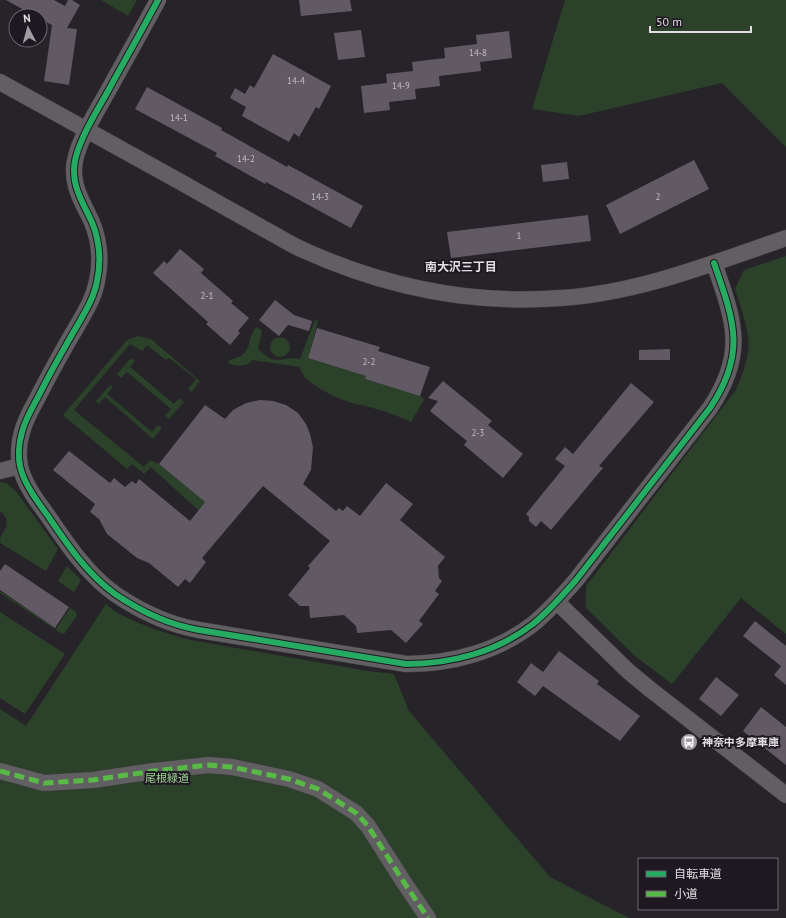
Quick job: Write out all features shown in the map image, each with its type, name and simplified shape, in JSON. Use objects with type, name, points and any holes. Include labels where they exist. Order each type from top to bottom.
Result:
[{"type":"street","points":[[158,0],[77,152],[74,162],[76,186],[80,200],[89,215],[97,239],[99,264],[98,278],[92,297],[28,416],[21,435],[19,455],[20,466],[29,488],[71,549],[87,569],[106,586],[128,602],[159,617],[190,628],[394,663],[430,663],[468,656],[500,644],[532,624],[557,602],[596,555],[721,392],[731,363],[734,347],[730,312],[714,263]]},
{"type":"street","points":[[0,82],[300,248],[353,271],[432,292],[470,297],[508,299],[561,298],[599,294],[650,283],[786,238]]},
{"type":"street","points":[[0,471],[20,466]]},
{"type":"street","points":[[557,602],[628,671],[786,795]]},
{"type":"street","points":[[0,771],[44,783],[93,780],[209,765],[232,767],[289,779],[318,789],[356,813],[368,826],[402,881],[428,918]]},
{"type":"green space","points":[[101,0],[137,0],[128,16]]},
{"type":"green space","points":[[565,0],[786,0],[786,147],[722,83],[579,116],[532,109]]},
{"type":"green space","points":[[786,256],[786,634],[741,598],[672,684],[635,656],[586,608],[586,586],[735,391],[743,372],[749,344],[743,313],[735,289],[744,270]]},
{"type":"green space","points":[[315,320],[318,321],[308,358],[366,376],[365,379],[421,396],[424,400],[411,422],[398,416],[334,396],[311,383],[301,372],[300,367],[253,360],[242,366],[228,363],[229,360],[237,358],[246,352],[256,327],[262,330],[258,349],[268,357],[275,360],[293,358],[300,359]]},
{"type":"green space","points":[[138,336],[151,339],[200,381],[192,392],[188,389],[196,379],[169,358],[166,360],[147,345],[142,351],[130,344],[74,410],[144,467],[149,461],[159,464],[205,502],[198,510],[151,467],[144,474],[132,464],[127,469],[63,415],[127,340]]},
{"type":"green space","points":[[276,337],[284,337],[290,343],[290,351],[284,357],[276,357],[270,351],[270,343]]},
{"type":"green space","points":[[131,358],[135,361],[130,367],[174,404],[179,398],[184,402],[169,419],[165,416],[171,409],[127,372],[121,378],[117,374]]},
{"type":"green space","points":[[110,385],[113,387],[107,394],[152,432],[158,425],[162,428],[153,439],[105,397],[99,404],[96,401]]},
{"type":"green space","points":[[0,482],[6,483],[15,490],[58,549],[46,571],[0,543],[7,522],[3,513],[0,512]]},
{"type":"green space","points":[[67,566],[81,580],[74,592],[58,581]]},
{"type":"green space","points":[[0,591],[56,629],[70,608],[76,612],[77,615],[65,633],[62,634],[0,593]]},
{"type":"green space","name":"尾根緑道","points":[[106,604],[113,610],[134,621],[191,640],[368,671],[394,674],[409,711],[550,877],[629,918],[0,918],[0,709],[26,726]]},
{"type":"green space","points":[[0,612],[65,654],[25,714],[0,698]]},
{"type":"building","points":[[6,0],[54,0],[65,6],[68,0],[72,0],[80,5],[67,28],[77,29],[69,85],[44,81],[52,25],[48,23],[48,8],[20,8]]},
{"type":"building","points":[[299,0],[350,0],[352,11],[301,16]]},
{"type":"building","points":[[361,30],[365,57],[338,60],[334,33]]},
{"type":"building","points":[[509,31],[512,58],[480,62],[481,71],[439,76],[440,86],[415,89],[416,99],[389,102],[390,110],[364,113],[361,86],[387,83],[386,74],[413,71],[412,62],[445,58],[444,48],[477,44],[476,35]]},
{"type":"building","points":[[273,54],[331,86],[319,109],[316,107],[299,137],[294,133],[289,142],[242,116],[246,107],[230,98],[235,88],[245,94],[250,85],[254,88]]},
{"type":"building","points":[[147,87],[222,128],[221,130],[287,167],[288,165],[363,206],[351,228],[266,182],[265,184],[215,156],[217,153],[135,109]]},
{"type":"building","points":[[694,160],[709,189],[620,234],[606,205]]},
{"type":"building","points":[[567,162],[569,179],[543,182],[541,165]]},
{"type":"building","points":[[588,215],[591,241],[451,258],[447,232]]},
{"type":"building","points":[[180,249],[204,269],[201,273],[233,301],[231,303],[249,318],[238,331],[240,333],[230,345],[206,324],[208,322],[153,273],[164,261],[167,264]]},
{"type":"building","points":[[275,300],[294,315],[312,321],[309,331],[288,325],[279,336],[259,320]]},
{"type":"building","points":[[317,328],[380,347],[378,351],[430,367],[420,396],[365,379],[366,376],[308,358]]},
{"type":"building","points":[[670,349],[670,360],[639,360],[639,350]]},
{"type":"building","points":[[443,381],[492,421],[488,425],[523,454],[503,478],[464,445],[467,441],[430,411],[438,401],[428,398]]},
{"type":"building","points":[[631,383],[654,402],[599,466],[603,468],[551,530],[541,521],[536,527],[529,521],[529,517],[526,514],[565,466],[555,459],[565,447],[573,454]]},
{"type":"building","points":[[260,400],[273,401],[286,405],[298,413],[306,424],[313,447],[311,470],[303,484],[336,511],[339,508],[343,511],[347,506],[360,516],[386,483],[413,504],[400,520],[445,557],[438,566],[439,578],[442,581],[435,591],[439,594],[419,621],[423,624],[406,643],[391,630],[357,633],[356,626],[344,615],[310,618],[309,606],[300,606],[288,595],[310,568],[308,566],[330,541],[263,486],[202,558],[206,562],[190,583],[185,579],[178,587],[149,563],[137,558],[107,534],[99,519],[90,512],[95,504],[53,470],[69,451],[110,483],[114,478],[125,487],[132,481],[136,484],[139,479],[190,521],[205,502],[159,464],[205,405],[225,419],[233,410],[246,403]]},
{"type":"building","points":[[5,564],[69,607],[55,628],[0,590],[0,571]]},
{"type":"building","points":[[755,621],[786,646],[786,685],[774,675],[781,666],[743,636]]},
{"type":"building","points":[[559,651],[599,681],[597,684],[640,716],[620,741],[543,686],[535,696],[517,682],[531,663],[543,672]]},
{"type":"building","points":[[716,677],[739,695],[721,716],[699,699]]},
{"type":"building","points":[[761,707],[786,727],[786,765],[743,731]]},
{"type":"marked path","points":[[0,771],[44,783],[93,780],[209,765],[232,767],[289,779],[318,789],[356,813],[368,826],[428,918]]},
{"type":"cycle path","points":[[158,0],[92,119],[77,152],[74,177],[78,193],[92,222],[97,238],[99,255],[97,281],[89,305],[52,370],[27,419],[21,436],[19,453],[22,473],[31,492],[78,558],[105,586],[115,594],[145,612],[188,628],[406,664],[440,662],[456,659],[489,649],[519,634],[545,614],[576,580],[710,408],[722,388],[729,370],[733,353],[733,337],[727,302],[714,263]]},
{"type":"place","name":"神奈中多摩車庫","points":[[689,742]]},
{"type":"district","name":"南大沢三丁目","points":[[461,267]]}]
